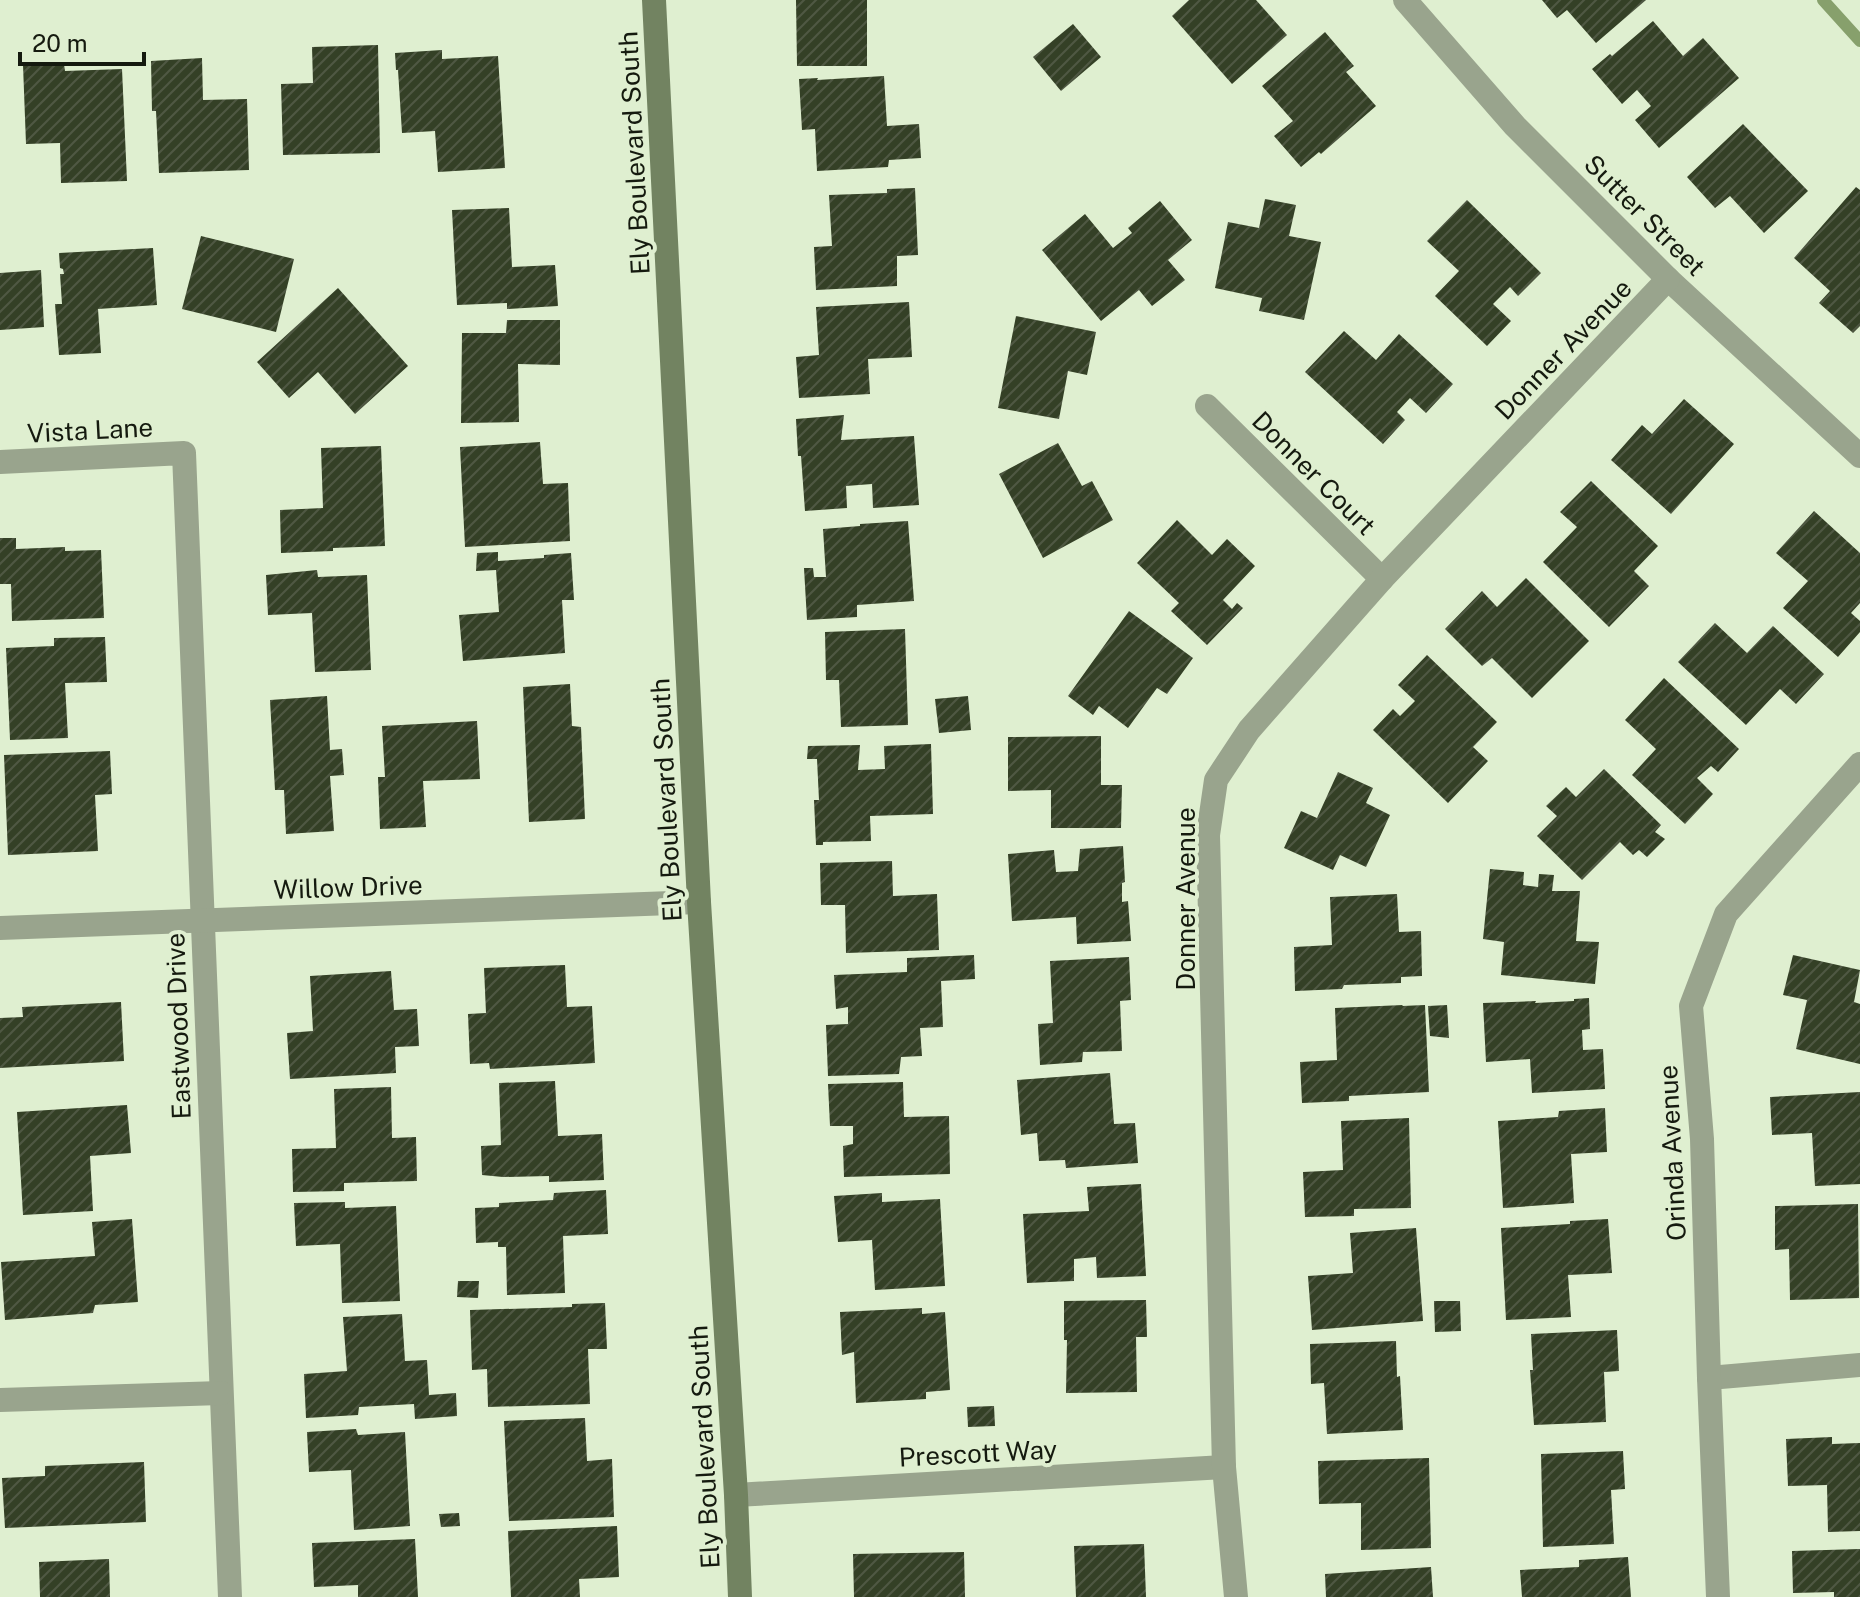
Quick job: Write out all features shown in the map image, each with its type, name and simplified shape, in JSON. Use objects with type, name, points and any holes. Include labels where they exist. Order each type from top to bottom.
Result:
[{"type":"main road","name":"Ely Boulevard South","points":[[654,0],[699,902],[740,1597]]},
{"type":"street","name":"Sutter Street","points":[[1405,0],[1515,126],[1668,279],[1860,456]]},
{"type":"street","name":"Donner Avenue","points":[[1236,1597],[1224,1467],[1208,835],[1216,780],[1249,730],[1382,579],[1668,279]]},
{"type":"street","name":"Donner Court","points":[[1207,406],[1382,579]]},
{"type":"street","name":"Vista Lane","points":[[0,462],[184,453]]},
{"type":"street","name":"Eastwood Drive","points":[[184,453],[230,1597]]},
{"type":"street","name":"Orinda Avenue","points":[[1718,1597],[1702,1139],[1691,1006],[1726,914],[1860,764]]},
{"type":"street","name":"Willow Drive","points":[[0,928],[699,902]]},
{"type":"street","points":[[1709,1378],[1860,1365]]},
{"type":"street","points":[[0,1400],[221,1393]]},
{"type":"street","name":"Prescott Way","points":[[736,1495],[1224,1467]]},
{"type":"building","points":[[796,0],[867,0],[867,66],[797,66]]},
{"type":"building","points":[[1189,0],[1256,0],[1287,35],[1232,84],[1172,16]]},
{"type":"building","points":[[1542,0],[1646,0],[1596,43],[1567,10],[1557,18]]},
{"type":"building","points":[[1653,21],[1683,56],[1703,38],[1739,78],[1659,148],[1635,120],[1651,106],[1637,90],[1622,104],[1592,69]]},
{"type":"building","points":[[1073,24],[1101,57],[1061,91],[1033,57]]},
{"type":"building","points":[[1325,32],[1354,66],[1346,72],[1376,106],[1321,154],[1319,152],[1301,167],[1274,136],[1293,121],[1262,86]]},
{"type":"building","points":[[378,45],[380,153],[283,155],[281,84],[313,83],[312,47]]},
{"type":"building","points":[[442,50],[442,59],[498,56],[505,168],[438,172],[435,131],[402,133],[395,53]]},
{"type":"building","points":[[202,58],[203,100],[247,99],[249,170],[159,173],[156,111],[152,111],[151,61]]},
{"type":"building","points":[[64,64],[65,71],[122,69],[127,181],[61,183],[60,143],[26,144],[23,65]]},
{"type":"building","points":[[884,76],[887,126],[919,124],[921,158],[889,160],[888,167],[817,171],[815,129],[802,130],[799,79]]},
{"type":"building","points":[[1743,124],[1808,191],[1764,233],[1730,196],[1715,208],[1687,177]]},
{"type":"building","points":[[1856,187],[1860,190],[1860,326],[1853,333],[1819,303],[1830,291],[1794,258]]},
{"type":"building","points":[[915,188],[918,255],[897,256],[897,286],[816,290],[814,247],[832,246],[829,195],[887,193],[887,189]]},
{"type":"building","points":[[1265,199],[1296,205],[1289,236],[1321,242],[1304,320],[1259,311],[1262,298],[1215,288],[1228,222],[1259,228]]},
{"type":"building","points":[[1467,200],[1541,273],[1518,296],[1510,287],[1493,304],[1511,321],[1487,346],[1435,296],[1459,271],[1427,241]]},
{"type":"building","points":[[1160,201],[1192,240],[1168,260],[1185,280],[1152,306],[1139,290],[1101,321],[1042,250],[1085,214],[1113,248],[1132,233],[1128,228]]},
{"type":"building","points":[[509,208],[512,267],[555,265],[558,306],[507,309],[507,303],[457,305],[452,210]]},
{"type":"building","points":[[201,236],[294,259],[276,332],[182,309]]},
{"type":"building","points":[[153,248],[157,305],[98,309],[101,353],[59,355],[55,304],[62,304],[60,274],[64,274],[60,268],[59,253]]},
{"type":"building","points":[[41,270],[44,327],[0,330],[0,273]]},
{"type":"building","points":[[338,288],[408,366],[355,414],[318,372],[289,398],[257,362]]},
{"type":"building","points":[[909,302],[912,357],[868,359],[870,394],[799,398],[796,357],[819,355],[816,307]]},
{"type":"building","points":[[1016,316],[1096,332],[1087,375],[1068,371],[1059,419],[998,408]]},
{"type":"building","points":[[507,320],[560,320],[560,365],[518,364],[519,422],[461,423],[462,333],[506,333]]},
{"type":"building","points":[[1344,331],[1376,360],[1399,334],[1453,384],[1426,413],[1410,398],[1397,412],[1405,420],[1383,444],[1305,372]]},
{"type":"building","points":[[1684,399],[1734,444],[1671,514],[1611,460],[1642,425],[1652,434]]},
{"type":"building","points":[[844,415],[841,440],[914,436],[919,505],[873,508],[872,484],[846,486],[847,508],[805,511],[796,419]]},
{"type":"building","points":[[540,442],[543,484],[568,483],[570,541],[465,547],[460,447]]},
{"type":"building","points":[[1058,443],[1082,486],[1092,481],[1113,520],[1043,558],[999,474]]},
{"type":"building","points":[[381,446],[385,546],[281,553],[280,510],[323,508],[321,448]]},
{"type":"building","points":[[1591,481],[1658,546],[1634,571],[1649,586],[1609,627],[1543,562],[1577,527],[1560,512]]},
{"type":"building","points":[[1814,511],[1860,553],[1860,603],[1851,613],[1860,621],[1860,632],[1838,657],[1783,608],[1808,581],[1776,553]]},
{"type":"building","points":[[1177,520],[1212,555],[1227,539],[1255,566],[1223,600],[1232,609],[1237,603],[1243,608],[1207,645],[1171,611],[1179,603],[1137,563]]},
{"type":"building","points":[[908,521],[914,601],[857,605],[857,617],[807,620],[804,568],[813,568],[814,577],[826,577],[823,529]]},
{"type":"building","points":[[0,538],[16,538],[16,549],[65,547],[65,551],[101,550],[104,618],[12,621],[11,584],[0,584]]},
{"type":"building","points":[[498,552],[498,561],[571,553],[574,600],[562,600],[565,653],[463,661],[459,615],[499,612],[496,570],[476,571],[477,553]]},
{"type":"building","points":[[317,570],[318,577],[367,575],[371,670],[315,672],[312,613],[268,615],[266,575]]},
{"type":"building","points":[[1526,578],[1589,641],[1532,698],[1492,658],[1482,666],[1445,629],[1482,591],[1497,607]]},
{"type":"building","points":[[1129,611],[1193,658],[1167,694],[1157,688],[1128,728],[1099,706],[1093,715],[1068,696]]},
{"type":"building","points":[[1715,623],[1747,653],[1773,626],[1824,674],[1796,704],[1780,689],[1746,725],[1678,662]]},
{"type":"building","points":[[905,629],[908,725],[841,727],[839,680],[826,680],[825,632]]},
{"type":"building","points":[[105,637],[107,682],[65,683],[68,738],[10,740],[6,648],[54,646],[54,638]]},
{"type":"building","points":[[1427,655],[1497,722],[1473,747],[1488,761],[1448,803],[1373,730],[1393,709],[1400,716],[1415,701],[1398,685]]},
{"type":"building","points":[[1664,678],[1739,749],[1718,772],[1711,766],[1697,778],[1713,794],[1685,824],[1632,775],[1656,749],[1625,720]]},
{"type":"building","points":[[570,684],[572,726],[581,727],[585,819],[529,822],[523,687]]},
{"type":"building","points":[[327,696],[330,750],[342,749],[344,775],[330,776],[334,831],[286,834],[284,790],[275,790],[270,700]]},
{"type":"building","points":[[968,696],[971,730],[939,733],[935,699]]},
{"type":"building","points":[[477,721],[480,779],[423,781],[426,827],[380,829],[378,777],[385,777],[382,726]]},
{"type":"building","points":[[1101,736],[1101,785],[1122,785],[1121,828],[1051,828],[1051,790],[1008,791],[1008,737]]},
{"type":"building","points":[[931,744],[933,814],[870,816],[871,841],[823,842],[823,845],[816,845],[814,800],[819,800],[817,759],[807,759],[808,746],[860,745],[858,770],[885,769],[884,746]]},
{"type":"building","points":[[110,751],[112,794],[95,795],[98,851],[8,855],[4,755]]},
{"type":"building","points":[[1604,769],[1661,825],[1655,832],[1665,839],[1647,857],[1639,850],[1633,855],[1620,842],[1582,880],[1537,836],[1557,816],[1546,806],[1566,787],[1576,797]]},
{"type":"building","points":[[1338,772],[1373,788],[1366,803],[1390,815],[1366,867],[1340,855],[1333,870],[1284,848],[1301,811],[1317,818]]},
{"type":"building","points":[[1123,846],[1125,882],[1122,883],[1122,902],[1128,901],[1131,941],[1077,944],[1076,917],[1012,921],[1008,854],[1054,850],[1056,872],[1078,871],[1080,849]]},
{"type":"building","points":[[892,861],[893,896],[937,894],[939,950],[846,953],[845,905],[821,905],[820,863]]},
{"type":"building","points":[[1490,869],[1524,872],[1523,885],[1538,887],[1539,874],[1554,875],[1552,891],[1580,891],[1576,941],[1599,942],[1595,984],[1501,975],[1504,942],[1483,939]]},
{"type":"building","points":[[1397,894],[1399,932],[1421,931],[1422,976],[1401,977],[1401,983],[1295,991],[1294,947],[1332,945],[1330,897]]},
{"type":"building","points":[[974,955],[975,979],[941,981],[943,1027],[920,1028],[922,1056],[901,1057],[899,1074],[828,1076],[826,1025],[848,1024],[848,1007],[836,1009],[834,975],[907,972],[907,958]]},
{"type":"building","points":[[1793,955],[1860,970],[1854,1002],[1860,1004],[1860,1064],[1796,1049],[1807,1000],[1783,995]]},
{"type":"building","points":[[1129,957],[1131,1000],[1120,1001],[1122,1051],[1083,1052],[1082,1062],[1040,1065],[1038,1024],[1053,1023],[1050,961]]},
{"type":"building","points":[[565,965],[567,1007],[592,1006],[595,1063],[490,1069],[489,1063],[470,1064],[468,1014],[486,1013],[484,968]]},
{"type":"building","points":[[391,971],[394,1010],[417,1009],[419,1046],[395,1047],[396,1073],[290,1079],[287,1033],[313,1031],[310,976]]},
{"type":"building","points":[[1589,998],[1590,1029],[1582,1030],[1583,1050],[1603,1049],[1605,1089],[1532,1093],[1530,1059],[1486,1062],[1483,1003],[1535,1003]]},
{"type":"building","points":[[121,1002],[124,1061],[0,1068],[0,1018],[23,1017],[22,1007]]},
{"type":"building","points":[[1425,1005],[1429,1092],[1349,1096],[1349,1101],[1302,1103],[1300,1062],[1337,1060],[1335,1008]]},
{"type":"building","points":[[1447,1005],[1449,1038],[1430,1036],[1428,1006]]},
{"type":"building","points":[[1110,1073],[1114,1124],[1135,1123],[1138,1163],[1066,1168],[1065,1160],[1039,1161],[1037,1133],[1021,1135],[1017,1080]]},
{"type":"building","points":[[555,1081],[558,1136],[602,1134],[604,1180],[549,1182],[549,1176],[482,1175],[481,1146],[501,1145],[499,1083]]},
{"type":"building","points":[[903,1082],[904,1117],[949,1116],[950,1174],[844,1177],[843,1146],[853,1144],[853,1126],[830,1126],[828,1084]]},
{"type":"building","points":[[391,1087],[392,1138],[416,1137],[417,1181],[344,1183],[344,1191],[293,1192],[292,1149],[336,1148],[334,1089]]},
{"type":"building","points":[[1860,1092],[1860,1184],[1815,1186],[1812,1133],[1772,1135],[1770,1097]]},
{"type":"building","points":[[127,1105],[131,1153],[90,1156],[93,1211],[23,1215],[17,1112]]},
{"type":"building","points":[[1605,1108],[1607,1152],[1571,1154],[1574,1203],[1503,1208],[1498,1121],[1558,1117],[1559,1111]]},
{"type":"building","points":[[1409,1118],[1411,1208],[1354,1209],[1354,1216],[1305,1217],[1303,1172],[1343,1170],[1341,1121]]},
{"type":"building","points":[[1141,1184],[1146,1276],[1097,1278],[1096,1257],[1074,1259],[1074,1281],[1027,1283],[1023,1214],[1089,1211],[1087,1187]]},
{"type":"building","points":[[606,1190],[608,1234],[563,1236],[565,1293],[507,1295],[506,1247],[498,1247],[498,1242],[476,1243],[475,1208],[499,1207],[499,1203],[553,1200],[554,1193]]},
{"type":"building","points":[[882,1193],[882,1202],[940,1199],[945,1286],[875,1290],[872,1240],[838,1242],[834,1196]]},
{"type":"building","points":[[345,1202],[345,1208],[396,1206],[400,1301],[342,1303],[340,1244],[296,1246],[294,1203]]},
{"type":"building","points":[[1858,1204],[1859,1298],[1790,1300],[1789,1249],[1775,1250],[1775,1206]]},
{"type":"building","points":[[132,1219],[138,1302],[95,1305],[93,1313],[5,1320],[1,1262],[95,1256],[92,1222]]},
{"type":"building","points":[[1608,1219],[1612,1273],[1568,1275],[1571,1317],[1506,1320],[1501,1228]]},
{"type":"building","points":[[1416,1228],[1423,1321],[1312,1330],[1308,1276],[1353,1273],[1350,1233]]},
{"type":"building","points":[[458,1281],[479,1281],[478,1298],[457,1297]]},
{"type":"building","points":[[1146,1300],[1147,1337],[1136,1337],[1137,1392],[1066,1393],[1064,1301]]},
{"type":"building","points":[[1434,1301],[1460,1301],[1461,1331],[1435,1332]]},
{"type":"building","points":[[605,1303],[607,1349],[588,1349],[590,1404],[488,1407],[487,1369],[472,1370],[470,1310]]},
{"type":"building","points":[[922,1308],[922,1314],[945,1312],[950,1390],[926,1392],[926,1399],[856,1403],[854,1352],[842,1355],[840,1312]]},
{"type":"building","points":[[402,1314],[405,1361],[427,1360],[429,1395],[456,1393],[457,1416],[415,1419],[414,1404],[359,1407],[358,1415],[306,1418],[304,1374],[347,1371],[343,1317]]},
{"type":"building","points":[[1617,1330],[1619,1371],[1604,1372],[1606,1422],[1534,1425],[1531,1334]]},
{"type":"building","points":[[1396,1341],[1403,1430],[1327,1434],[1324,1383],[1311,1384],[1310,1344]]},
{"type":"building","points":[[994,1406],[995,1426],[968,1427],[967,1407]]},
{"type":"building","points":[[585,1418],[587,1461],[612,1459],[614,1517],[509,1521],[504,1421]]},
{"type":"building","points":[[356,1429],[358,1435],[405,1432],[410,1526],[354,1530],[351,1470],[309,1472],[307,1432]]},
{"type":"building","points":[[1832,1437],[1832,1444],[1860,1443],[1860,1531],[1828,1532],[1827,1485],[1788,1486],[1786,1439]]},
{"type":"building","points":[[1623,1451],[1625,1489],[1611,1490],[1614,1544],[1543,1547],[1541,1454]]},
{"type":"building","points":[[1429,1458],[1431,1548],[1361,1550],[1361,1503],[1319,1504],[1318,1461]]},
{"type":"building","points":[[144,1462],[146,1522],[5,1528],[2,1478],[45,1476],[45,1466]]},
{"type":"building","points":[[459,1513],[460,1526],[441,1527],[439,1514]]},
{"type":"building","points":[[617,1526],[619,1577],[579,1579],[580,1597],[511,1597],[508,1531]]},
{"type":"building","points":[[415,1539],[418,1597],[358,1597],[358,1585],[314,1587],[312,1543]]},
{"type":"building","points":[[1144,1544],[1146,1597],[1076,1597],[1074,1546]]},
{"type":"building","points":[[1860,1549],[1860,1597],[1834,1597],[1834,1592],[1793,1593],[1792,1551]]},
{"type":"building","points":[[964,1552],[965,1597],[854,1597],[853,1554]]},
{"type":"building","points":[[1628,1557],[1631,1597],[1522,1597],[1520,1570],[1579,1567],[1579,1560]]},
{"type":"building","points":[[109,1559],[110,1597],[40,1597],[39,1562]]},
{"type":"building","points":[[1431,1567],[1433,1597],[1326,1597],[1325,1574]]},
{"type":"waterway","points":[[1823,0],[1860,41]]}]
